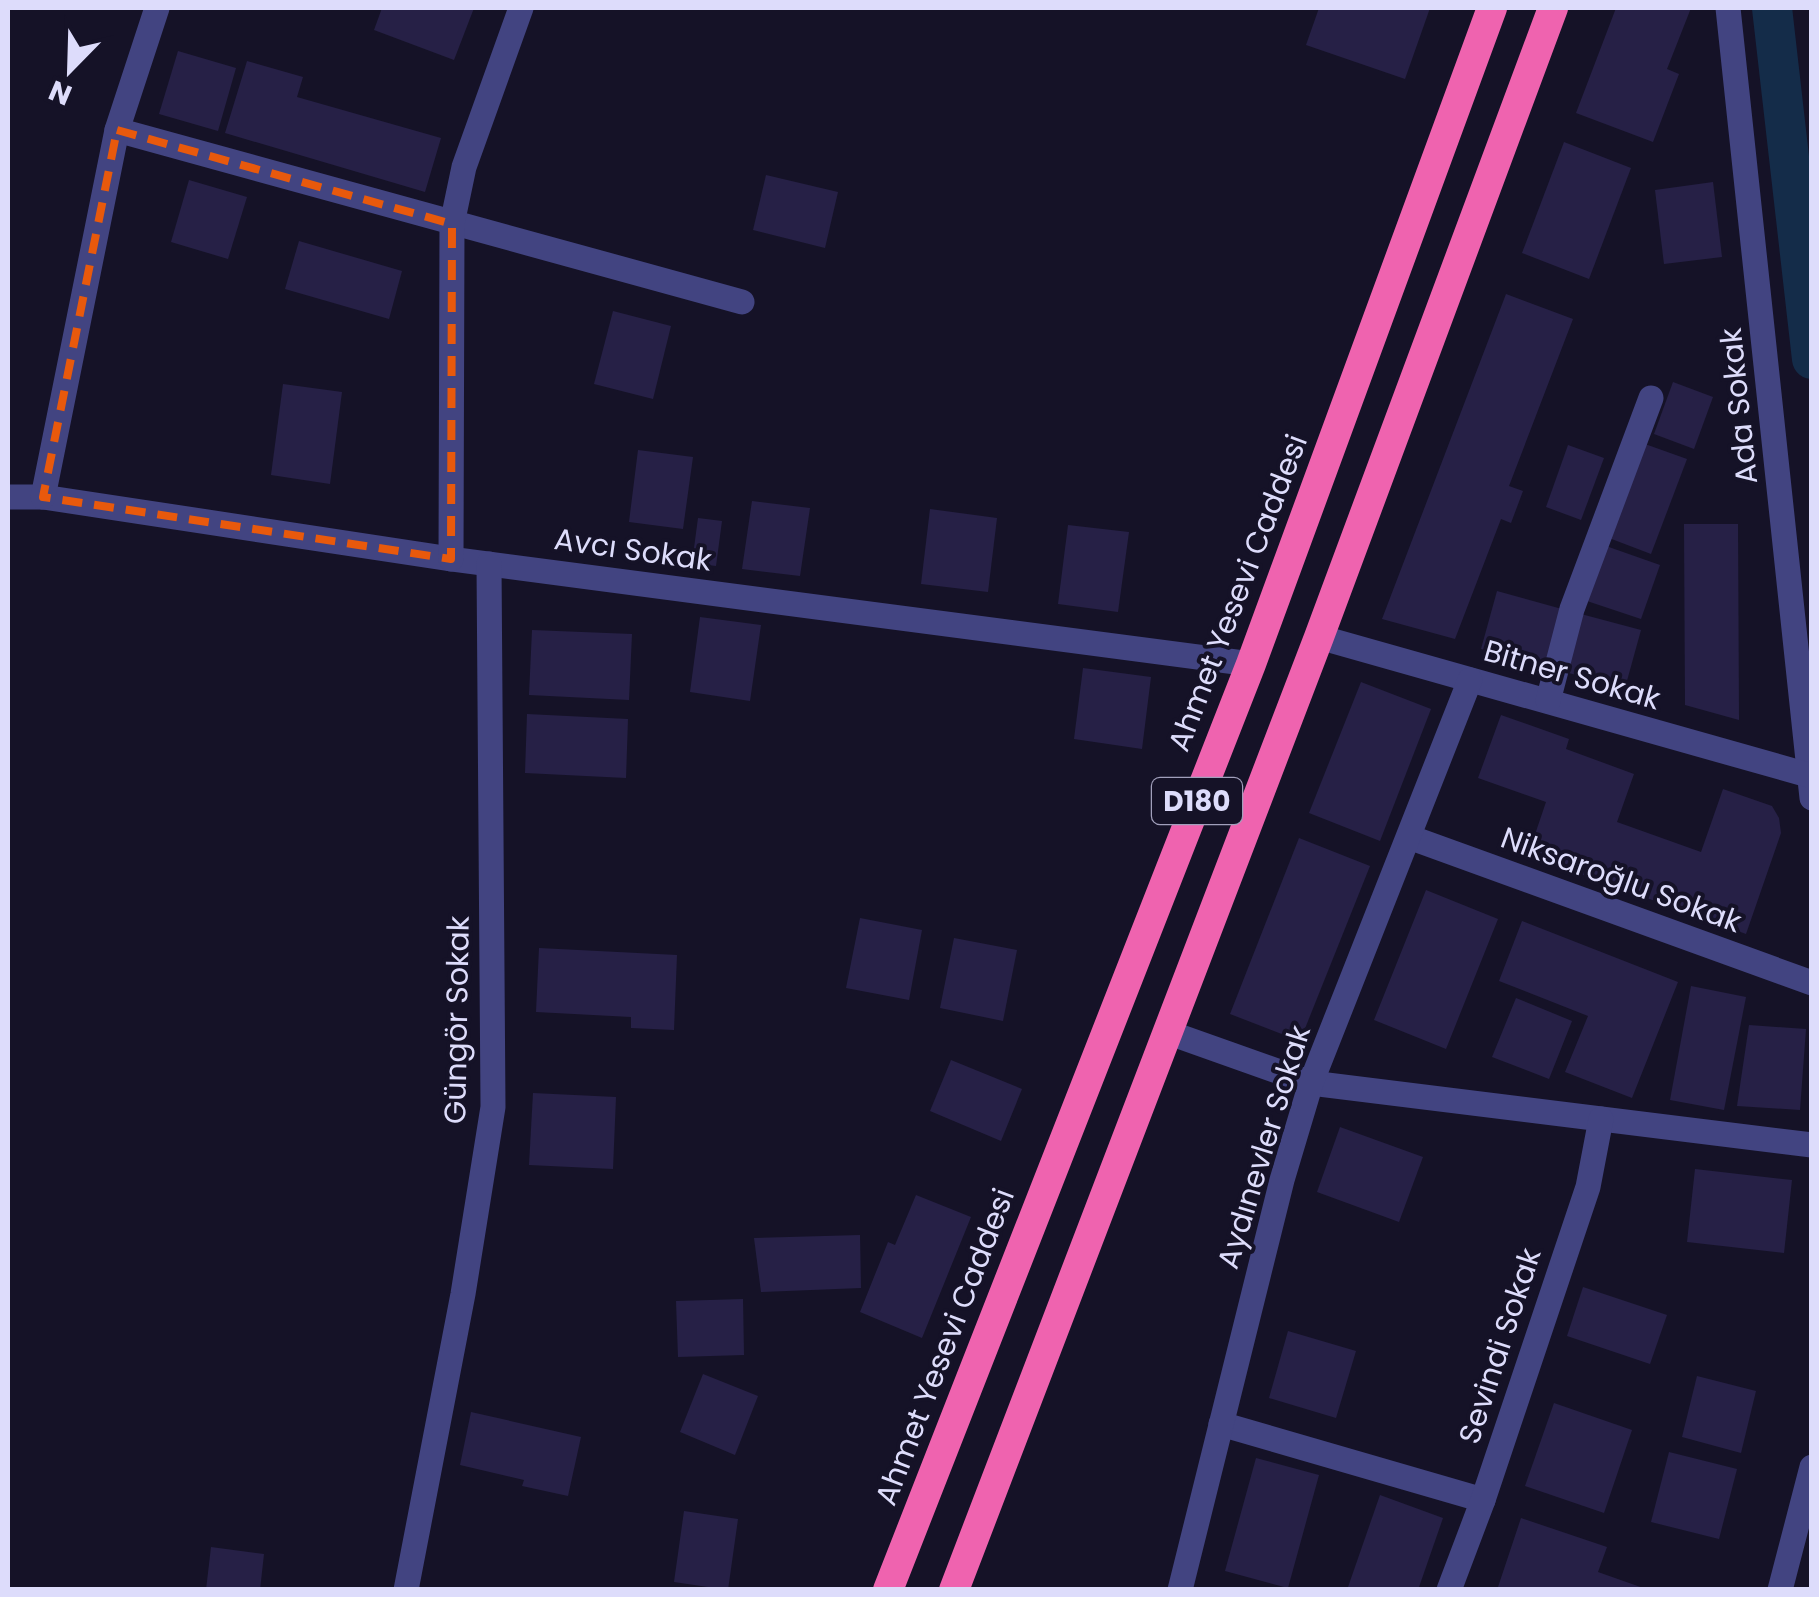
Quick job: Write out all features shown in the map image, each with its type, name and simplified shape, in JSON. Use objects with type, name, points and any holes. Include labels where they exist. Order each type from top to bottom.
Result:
[{"type":"highway","name":"Ahmet Yesevi Caddesi","points":[[888,1590],[1251,664],[1492,8]]},
{"type":"highway","name":"D180","points":[[954,1590],[1319,637],[1553,8]]},
{"type":"street","points":[[43,497],[117,130],[156,8]]},
{"type":"street","points":[[451,559],[452,224],[464,167],[521,8]]},
{"type":"street","name":"Ada Sokak","points":[[1728,8],[1810,787]]},
{"type":"street","points":[[117,130],[742,302]]},
{"type":"street","points":[[1548,702],[1572,608],[1651,398]]},
{"type":"street","name":"Avcı Sokak","points":[[8,496],[43,497],[451,559],[1251,664]]},
{"type":"street","name":"Güngör Sokak","points":[[406,1590],[463,1294],[493,1107],[489,564]]},
{"type":"street","name":"Bitner Sokak","points":[[1319,637],[1548,702],[1810,787]]},
{"type":"street","name":"Aydınevler Sokak","points":[[1180,1590],[1282,1180],[1311,1083],[1470,680]]},
{"type":"street","name":"Niksaroğlu Sokak","points":[[1409,837],[1812,984]]},
{"type":"street","points":[[1168,1032],[1311,1083],[1812,1146]]},
{"type":"street","name":"Sevindi Sokak","points":[[1449,1590],[1588,1187],[1601,1120]]},
{"type":"street","points":[[1221,1424],[1483,1500]]},
{"type":"street","points":[[1780,1590],[1812,1467]]},
{"type":"highlighted area","points":[[117,130],[452,224],[451,559],[43,497]]},
{"type":"building","points":[[382,8],[474,8],[454,60],[374,30]]},
{"type":"building","points":[[1319,8],[1430,8],[1405,79],[1306,45]]},
{"type":"building","points":[[1616,8],[1691,8],[1667,69],[1679,74],[1653,142],[1576,113]]},
{"type":"building","points":[[178,51],[236,68],[218,131],[159,114]]},
{"type":"building","points":[[247,61],[303,77],[297,97],[441,138],[425,192],[225,133]]},
{"type":"building","points":[[1564,142],[1631,168],[1589,279],[1522,253]]},
{"type":"building","points":[[766,175],[838,192],[825,248],[753,230]]},
{"type":"building","points":[[189,180],[247,197],[228,259],[171,242]]},
{"type":"building","points":[[1713,182],[1722,257],[1664,264],[1655,190]]},
{"type":"building","points":[[299,241],[402,271],[389,319],[285,289]]},
{"type":"building","points":[[1506,294],[1573,319],[1509,486],[1523,491],[1511,523],[1501,519],[1455,639],[1382,619]]},
{"type":"building","points":[[613,311],[671,326],[653,399],[594,384]]},
{"type":"building","points":[[1673,382],[1713,397],[1694,449],[1654,434]]},
{"type":"building","points":[[283,384],[342,392],[330,484],[271,475]]},
{"type":"building","points":[[1645,444],[1687,459],[1651,554],[1609,538]]},
{"type":"building","points":[[1568,445],[1604,458],[1581,520],[1546,507]]},
{"type":"building","points":[[638,450],[693,457],[683,529],[629,522]]},
{"type":"building","points":[[752,501],[810,508],[800,576],[742,569]]},
{"type":"building","points":[[930,509],[997,518],[988,592],[921,584]]},
{"type":"building","points":[[698,518],[722,521],[716,566],[692,563]]},
{"type":"building","points":[[1684,524],[1738,524],[1739,720],[1685,705]]},
{"type":"building","points":[[1068,525],[1129,532],[1118,612],[1058,604]]},
{"type":"building","points":[[1606,546],[1660,565],[1641,619],[1587,601]]},
{"type":"building","points":[[1497,591],[1562,609],[1547,667],[1481,649]]},
{"type":"building","points":[[1581,614],[1641,630],[1625,688],[1565,672]]},
{"type":"building","points":[[700,617],[761,625],[750,701],[690,692]]},
{"type":"building","points":[[532,630],[632,634],[629,700],[529,695]]},
{"type":"building","points":[[1083,668],[1151,677],[1142,749],[1074,739]]},
{"type":"building","points":[[1361,682],[1431,709],[1380,841],[1309,813]]},
{"type":"building","points":[[527,714],[628,719],[626,778],[525,773]]},
{"type":"building","points":[[1501,715],[1569,739],[1566,749],[1634,774],[1617,822],[1701,852],[1723,789],[1772,806],[1781,833],[1746,934],[1528,855],[1546,802],[1478,778]]},
{"type":"building","points":[[1299,838],[1370,866],[1300,1041],[1230,1014]]},
{"type":"building","points":[[1426,890],[1498,919],[1446,1049],[1374,1020]]},
{"type":"building","points":[[860,918],[922,930],[909,1000],[846,988]]},
{"type":"building","points":[[1522,921],[1678,982],[1632,1098],[1565,1072],[1588,1016],[1499,981]]},
{"type":"building","points":[[954,938],[1017,950],[1003,1021],[940,1008]]},
{"type":"building","points":[[539,948],[677,955],[674,1030],[631,1028],[631,1017],[536,1012]]},
{"type":"building","points":[[1691,986],[1746,997],[1724,1110],[1670,1100]]},
{"type":"building","points":[[1516,998],[1572,1021],[1549,1079],[1492,1057]]},
{"type":"building","points":[[1749,1025],[1806,1029],[1800,1110],[1737,1106]]},
{"type":"building","points":[[951,1060],[1022,1089],[1001,1141],[930,1111]]},
{"type":"building","points":[[533,1093],[616,1097],[613,1169],[529,1165]]},
{"type":"building","points":[[1340,1127],[1423,1157],[1399,1222],[1317,1192]]},
{"type":"building","points":[[1695,1169],[1792,1180],[1784,1253],[1687,1242]]},
{"type":"building","points":[[916,1195],[971,1217],[922,1338],[860,1312],[888,1242],[895,1245]]},
{"type":"building","points":[[860,1235],[861,1288],[761,1292],[754,1238]]},
{"type":"building","points":[[1583,1287],[1667,1315],[1650,1364],[1567,1336]]},
{"type":"building","points":[[743,1299],[744,1355],[678,1357],[676,1301]]},
{"type":"building","points":[[1288,1331],[1356,1351],[1336,1418],[1269,1398]]},
{"type":"building","points":[[703,1374],[758,1396],[735,1455],[680,1432]]},
{"type":"building","points":[[1697,1376],[1756,1391],[1741,1453],[1682,1437]]},
{"type":"building","points":[[1554,1403],[1632,1430],[1604,1513],[1525,1486]]},
{"type":"building","points":[[471,1412],[581,1437],[568,1496],[522,1486],[524,1480],[460,1465]]},
{"type":"building","points":[[1669,1452],[1737,1469],[1719,1539],[1651,1522]]},
{"type":"building","points":[[1256,1458],[1319,1475],[1288,1588],[1225,1571]]},
{"type":"building","points":[[1380,1495],[1443,1518],[1418,1590],[1347,1590]]},
{"type":"building","points":[[684,1511],[738,1519],[728,1590],[674,1582]]},
{"type":"building","points":[[1521,1518],[1607,1547],[1598,1572],[1649,1590],[1497,1590]]},
{"type":"building","points":[[211,1547],[264,1554],[260,1590],[206,1590]]},
{"type":"waterway","points":[[1772,8],[1812,359]]}]
